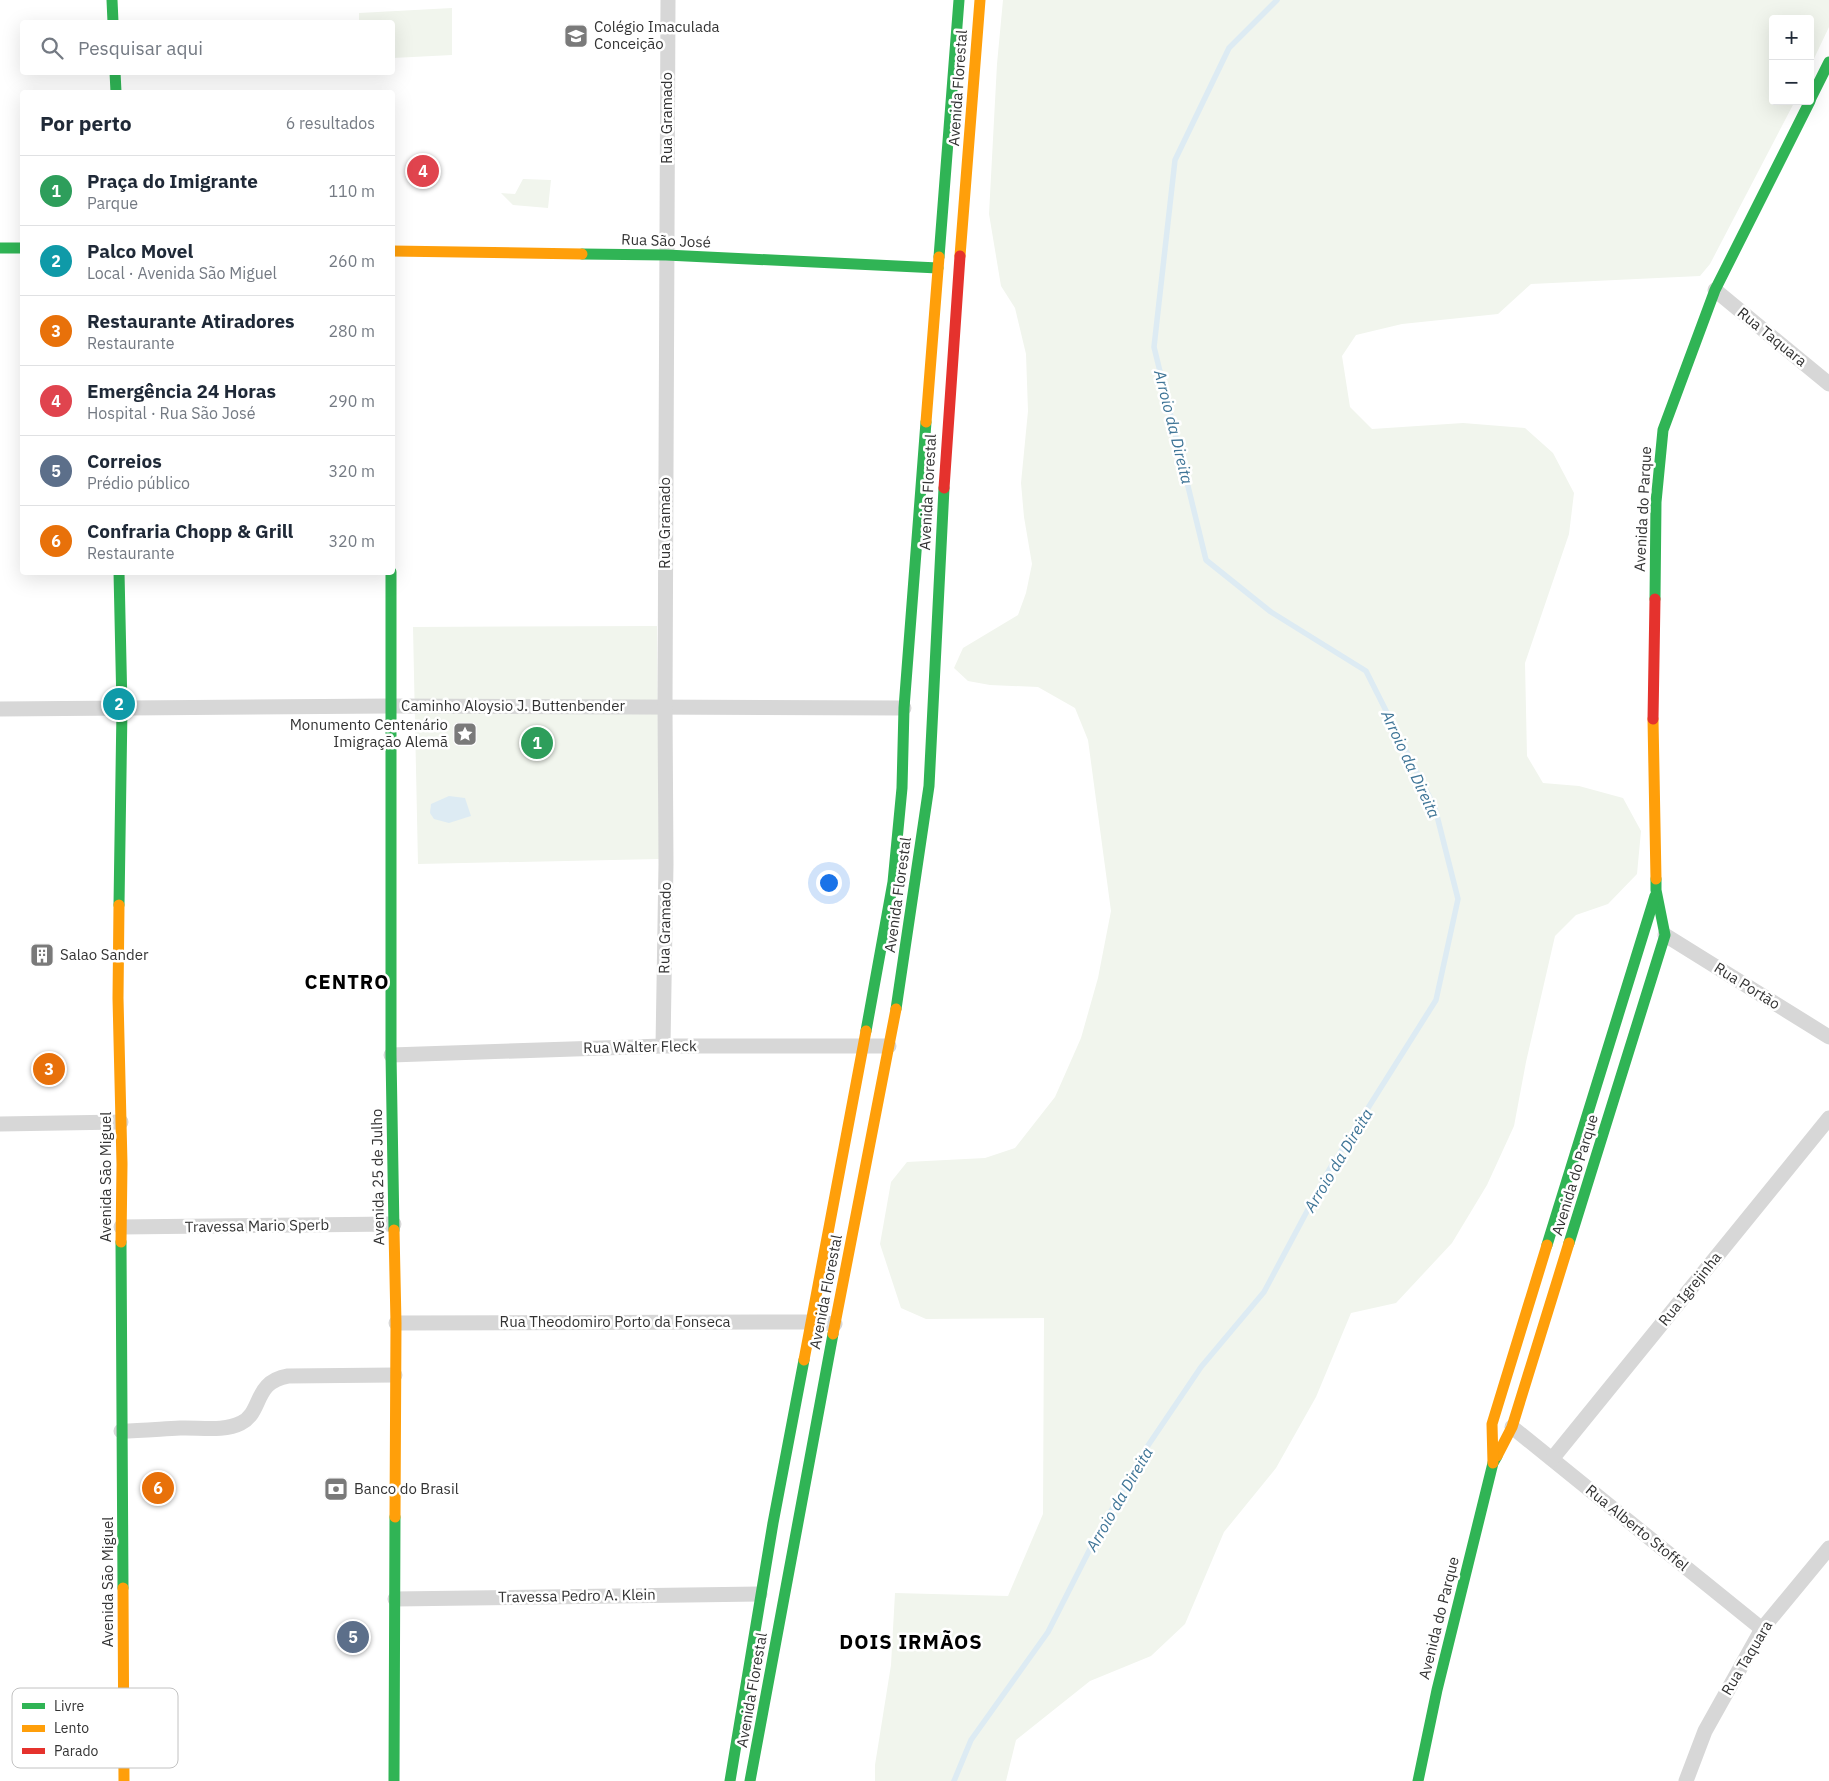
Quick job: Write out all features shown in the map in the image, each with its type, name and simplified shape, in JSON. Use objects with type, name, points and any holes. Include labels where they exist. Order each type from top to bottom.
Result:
[{"type":"main road","points":[[112,0],[113,20]]},
{"type":"main road","name":"Avenida Florestal","points":[[750,1781],[785,1525],[810,1322],[864,1046],[893,882],[902,788],[904,708],[959,0]]},
{"type":"main road","name":"Avenida Florestal","points":[[730,1781],[760,1594],[785,1525],[834,1324],[901,983],[929,786],[947,428],[980,0]]},
{"type":"main road","name":"Avenida do Parque","points":[[1814,93],[1829,62]]},
{"type":"main road","points":[[115,75],[116,90]]},
{"type":"main road","name":"Avenida do Parque","points":[[1418,1781],[1436,1690],[1493,1463],[1512,1427],[1665,935],[1656,890],[1652,762],[1656,502],[1663,430],[1716,290],[1808,105]]},
{"type":"main road","points":[[0,248],[20,248]]},
{"type":"main road","name":"Rua São José","points":[[395,251],[666,255],[938,268]]},
{"type":"main road","name":"Avenida São Miguel","points":[[119,575],[122,708],[118,998],[122,1164],[123,1688]]},
{"type":"main road","name":"Avenida 25 de Julho","points":[[391,575],[391,1055],[396,1323],[394,1781]]},
{"type":"main road","name":"Avenida do Parque","points":[[1493,1463],[1492,1424],[1656,890]]},
{"type":"main road","name":"Avenida São Miguel","points":[[124,1768],[124,1781]]},
{"type":"street","name":"Rua Gramado","points":[[663,1046],[666,864],[664,706],[668,0]]},
{"type":"street","name":"Rua Taquara","points":[[1716,290],[1829,384]]},
{"type":"street","name":"Caminho Aloysio J. Buttenbender","points":[[0,710],[391,706],[904,708]]},
{"type":"street","name":"Rua Portão","points":[[1665,935],[1829,1037]]},
{"type":"street","name":"Rua Walter Fleck","points":[[391,1055],[663,1046],[889,1046]]},
{"type":"street","name":"Rua Igrejinha","points":[[1552,1459],[1829,1118]]},
{"type":"street","points":[[0,1124],[121,1122]]},
{"type":"street","name":"Travessa Mario Sperb","points":[[121,1227],[394,1224]]},
{"type":"street","name":"Rua Theodomiro Porto da Fonseca","points":[[396,1323],[810,1322],[834,1324]]},
{"type":"street","points":[[122,1431],[214,1428],[237,1424],[248,1418],[260,1394],[269,1383],[278,1378],[288,1376],[395,1374]]},
{"type":"street","name":"Rua Alberto Stoffel","points":[[1512,1427],[1762,1629]]},
{"type":"street","name":"Rua Taquara","points":[[1686,1781],[1705,1731],[1762,1629],[1829,1548]]},
{"type":"street","name":"Travessa Pedro A. Klein","points":[[395,1598],[760,1594]]},
{"type":"shaded area","points":[[1003,0],[1829,0],[1829,27],[1814,59],[1814,15],[1769,15],[1769,105],[1793,105],[1710,264],[1700,276],[1531,284],[1498,314],[1402,324],[1356,335],[1342,356],[1350,407],[1372,429],[1463,423],[1525,428],[1553,453],[1574,493],[1569,534],[1525,663],[1527,756],[1543,783],[1579,786],[1623,798],[1641,831],[1637,874],[1608,904],[1576,915],[1555,936],[1526,1062],[1514,1126],[1487,1185],[1452,1243],[1396,1303],[1351,1313],[1316,1397],[1276,1468],[1224,1532],[1185,1624],[1151,1656],[1090,1681],[1016,1740],[1006,1781],[875,1781],[875,1765],[891,1665],[895,1593],[1008,1596],[1043,1514],[1044,1318],[926,1319],[901,1308],[880,1244],[891,1182],[907,1162],[985,1158],[1015,1148],[1055,1097],[1081,1038],[1098,978],[1111,911],[1088,740],[1075,708],[1038,687],[990,685],[968,681],[954,668],[963,648],[1018,615],[1026,593],[1032,564],[1024,517],[1021,483],[1028,411],[1026,354],[1015,308],[1001,286],[989,214],[997,64]]},
{"type":"shaded area","points":[[452,8],[452,55],[395,58],[395,20],[359,20],[359,13]]},
{"type":"shaded area","points":[[523,179],[551,180],[548,208],[513,205],[501,193],[515,194]]},
{"type":"shaded area","points":[[657,626],[659,859],[418,864],[413,627]]},
{"type":"shaded area","points":[[449,796],[465,798],[471,816],[449,823],[434,819],[430,813],[431,804]]},
{"type":"waterway","name":"Arroio da Direita","points":[[954,1781],[971,1740],[1048,1632],[1093,1543],[1147,1447],[1201,1367],[1264,1292],[1329,1170],[1436,1000],[1458,899],[1435,808],[1366,671],[1271,612],[1206,560],[1154,347],[1175,160],[1229,48],[1277,0]]},
{"type":"traffic: fast","points":[[112,0],[113,20]]},
{"type":"traffic: fast","points":[[939,257],[959,0]]},
{"type":"traffic: fast","points":[[1814,92],[1829,62]]},
{"type":"traffic: fast","points":[[115,75],[116,90]]},
{"type":"traffic: fast","points":[[1655,599],[1656,502],[1663,430],[1715,290],[1808,105]]},
{"type":"traffic: fast","points":[[0,248],[20,248]]},
{"type":"traffic: fast","points":[[582,254],[666,255],[938,268]]},
{"type":"traffic: fast","points":[[866,1031],[893,882],[902,788],[904,708],[926,422]]},
{"type":"traffic: fast","points":[[896,1009],[929,786],[944,488]]},
{"type":"traffic: fast","points":[[119,575],[122,708],[119,905]]},
{"type":"traffic: fast","points":[[391,575],[391,1055],[394,1230]]},
{"type":"traffic: fast","points":[[1569,1243],[1665,935],[1656,890],[1656,879]]},
{"type":"traffic: fast","points":[[1547,1245],[1655,896]]},
{"type":"traffic: fast","points":[[121,1242],[123,1588]]},
{"type":"traffic: fast","points":[[750,1781],[833,1334]]},
{"type":"traffic: fast","points":[[730,1781],[773,1523],[804,1360]]},
{"type":"traffic: fast","points":[[1418,1781],[1437,1690],[1493,1463],[1497,1456]]},
{"type":"traffic: fast","points":[[394,1781],[395,1517]]},
{"type":"traffic: slow","points":[[960,256],[980,0]]},
{"type":"traffic: slow","points":[[395,251],[582,254]]},
{"type":"traffic: slow","points":[[926,422],[939,257]]},
{"type":"traffic: slow","points":[[1653,719],[1656,879]]},
{"type":"traffic: slow","points":[[119,905],[118,998],[122,1164],[121,1242]]},
{"type":"traffic: slow","points":[[833,1334],[896,1009]]},
{"type":"traffic: slow","points":[[804,1360],[866,1031]]},
{"type":"traffic: slow","points":[[394,1230],[396,1323],[395,1517]]},
{"type":"traffic: slow","points":[[1497,1456],[1512,1427],[1569,1243]]},
{"type":"traffic: slow","points":[[1493,1463],[1492,1424],[1547,1245]]},
{"type":"traffic: slow","points":[[123,1588],[124,1688]]},
{"type":"traffic: slow","points":[[124,1768],[124,1781]]},
{"type":"traffic: jam","points":[[944,488],[960,256]]},
{"type":"traffic: jam","points":[[1653,719],[1655,599]]},
{"type":"place","name":"Colégio Imaculada Conceição","points":[[576,36]]},
{"type":"place","name":"Emergência 24 Horas","points":[[423,171]]},
{"type":"place","name":"Palco Movel","points":[[119,704]]},
{"type":"place","name":"Monumento Centenário Imigração Alemã","points":[[465,734]]},
{"type":"place","name":"Praça do Imigrante","points":[[537,743]]},
{"type":"place","name":"Salao Sander","points":[[42,955]]},
{"type":"place","name":"Restaurante Atiradores","points":[[49,1069]]},
{"type":"place","name":"Confraria Chopp & Grill","points":[[158,1488]]},
{"type":"place","name":"Banco do Brasil","points":[[336,1489]]},
{"type":"place","name":"Correios","points":[[353,1637]]},
{"type":"district","name":"CENTRO","points":[[347,982]]},
{"type":"district","name":"DOIS IRMÃOS","points":[[911,1642]]}]
